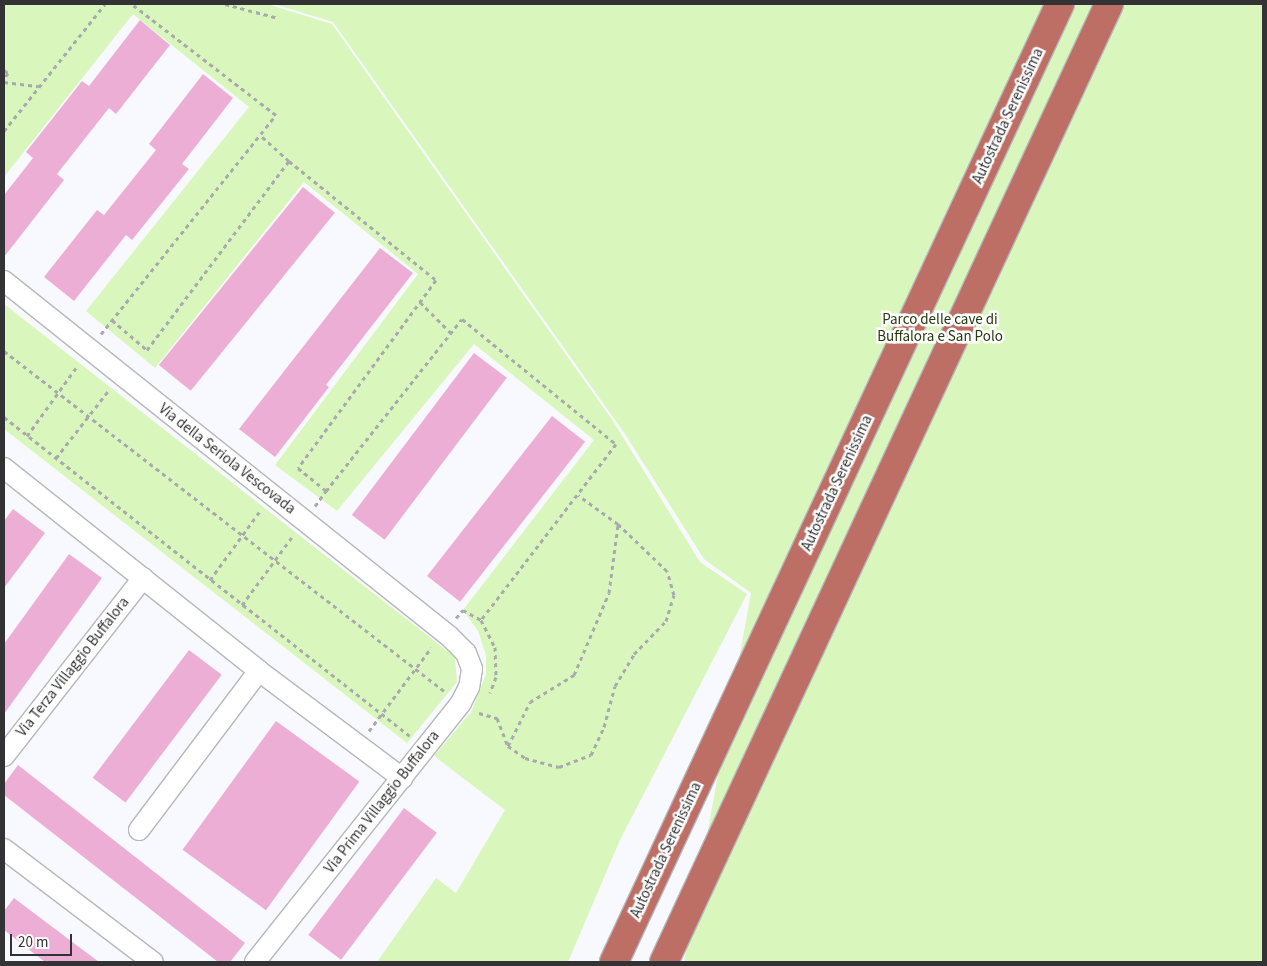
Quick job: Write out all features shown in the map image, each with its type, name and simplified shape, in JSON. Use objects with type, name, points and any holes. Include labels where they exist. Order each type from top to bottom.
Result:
[{"type":"highway","name":"Autostrada Serenissima","points":[[614,962],[1060,4]]},
{"type":"highway","points":[[664,962],[1109,4]]},
{"type":"street","name":"Via della Seriola Vescovada","points":[[4,281],[447,634]]},
{"type":"street","points":[[5,470],[259,671],[402,778]]},
{"type":"street","name":"Via Terza Villaggio Buffalora","points":[[4,756],[143,578]]},
{"type":"street","name":"Via Prima Villaggio Buffalora","points":[[255,962],[461,703],[469,687],[472,669],[466,653],[447,634]]},
{"type":"street","points":[[139,830],[259,671]]},
{"type":"street","points":[[4,849],[153,962]]},
{"type":"path","points":[[4,130],[105,4]]},
{"type":"path","points":[[27,436],[112,320],[276,115],[132,4]]},
{"type":"path","points":[[225,4],[278,18]]},
{"type":"path","points":[[4,70],[8,73],[4,81],[39,86]]},
{"type":"path","points":[[260,135],[289,161],[436,280],[298,468],[326,491],[462,319],[616,444],[481,620]]},
{"type":"path","points":[[112,320],[147,350],[289,161]]},
{"type":"path","points":[[420,302],[451,333]]},
{"type":"path","points":[[4,351],[461,703],[481,714],[497,718],[508,746],[525,758],[559,767],[591,755],[604,727],[615,686],[634,654],[666,621],[674,595],[667,571],[618,524],[578,495]]},
{"type":"path","points":[[56,458],[111,388]]},
{"type":"path","points":[[4,417],[424,748]]},
{"type":"path","points":[[210,580],[263,507]]},
{"type":"path","points":[[508,746],[530,702],[574,675],[609,594],[618,524]]},
{"type":"path","points":[[242,604],[275,560]]},
{"type":"path","points":[[359,746],[380,713],[415,668],[447,634],[463,610],[481,620],[495,648],[496,676],[489,698]]},
{"type":"path","points":[[481,714],[485,706]]},
{"type":"green space","points":[[4,4],[267,4],[332,24],[613,421],[700,562],[747,594],[620,840],[568,962],[377,962],[436,878],[456,893],[505,810],[434,756],[471,712],[486,674],[486,655],[478,631],[463,610],[594,440],[474,344],[337,511],[275,465],[418,274],[304,182],[155,368],[86,311],[249,107],[133,14],[4,177]]},
{"type":"green space","name":"Parco delle cave di Buffalora e San Polo","points":[[274,4],[1263,4],[1263,962],[684,962],[751,593],[704,559],[625,434],[333,22]]},
{"type":"green space","points":[[4,304],[455,657],[457,682],[407,743],[4,429]]},
{"type":"building","points":[[140,20],[170,45],[116,114],[109,108],[57,174],[64,180],[4,257],[4,195],[33,158],[26,152],[82,81],[89,86]]},
{"type":"building","points":[[203,74],[233,98],[182,164],[189,169],[132,240],[126,235],[74,301],[44,277],[97,210],[104,215],[156,150],[149,144]]},
{"type":"building","points":[[303,187],[335,213],[191,391],[159,365]]},
{"type":"building","points":[[380,248],[413,273],[326,385],[329,387],[275,457],[239,429]]},
{"type":"building","points":[[474,353],[507,378],[385,540],[352,515]]},
{"type":"building","points":[[552,416],[585,442],[460,602],[427,576]]},
{"type":"building","points":[[13,509],[45,533],[4,588],[4,521]]},
{"type":"building","points":[[69,554],[102,578],[4,714],[4,644]]},
{"type":"building","points":[[189,650],[222,675],[125,802],[93,778]]},
{"type":"building","points":[[276,721],[359,782],[266,910],[183,850]]},
{"type":"building","points":[[18,765],[245,943],[230,962],[218,962],[4,795],[4,784]]},
{"type":"building","points":[[404,808],[437,833],[341,960],[308,935]]},
{"type":"building","points":[[14,898],[99,962],[45,962],[4,930],[4,911]]}]
